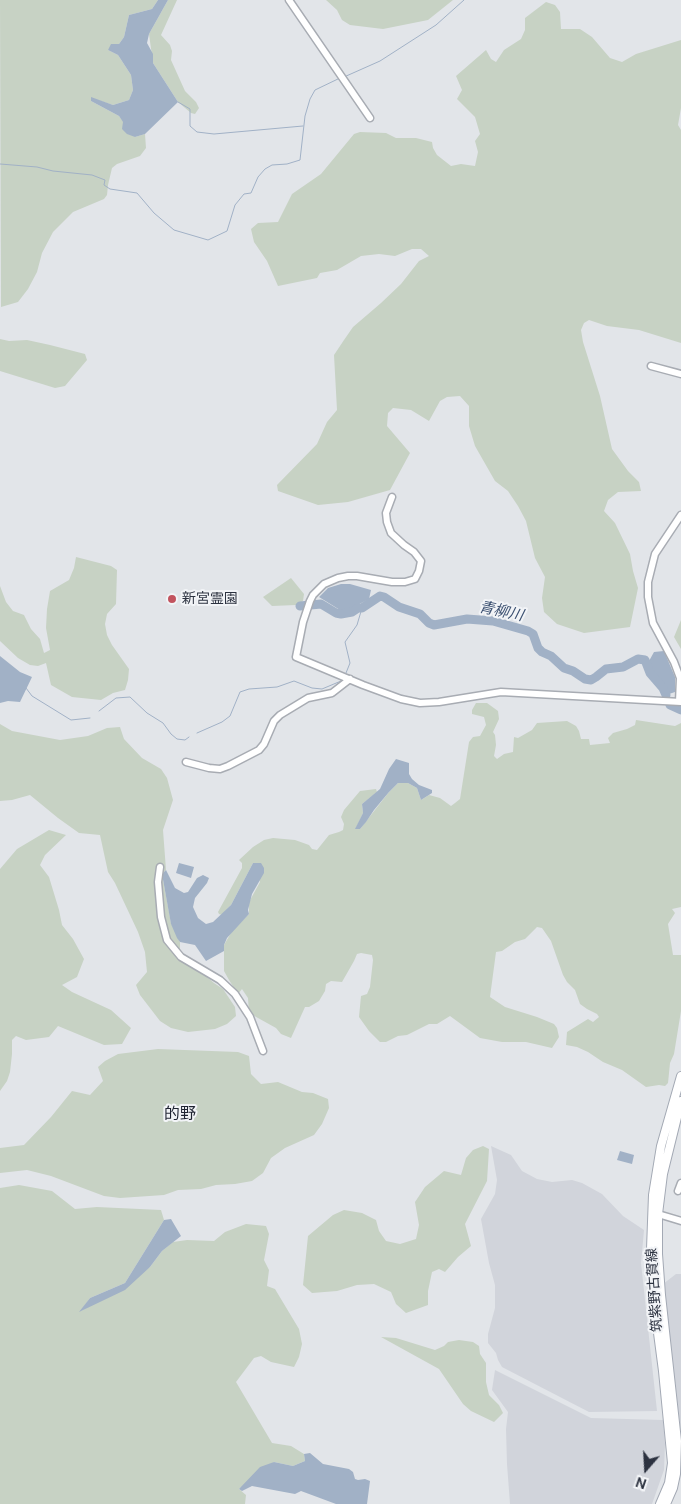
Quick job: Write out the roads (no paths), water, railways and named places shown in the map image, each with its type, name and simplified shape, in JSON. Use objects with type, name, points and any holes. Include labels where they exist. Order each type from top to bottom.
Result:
[{"type":"main road","name":"筑紫野古賀線","points":[[666,1504],[673,1488],[676,1474],[677,1441],[661,1294],[658,1214],[662,1174],[679,1098],[681,1076]]},
{"type":"main road","name":"筑紫野古賀線","points":[[660,1504],[669,1483],[672,1463],[653,1295],[652,1212],[656,1171],[679,1098]]},
{"type":"street","points":[[290,0],[370,118]]},
{"type":"street","points":[[651,366],[681,374]]},
{"type":"street","points":[[392,497],[386,513],[387,522],[391,534],[414,552],[420,561],[419,571],[415,579],[405,582],[392,582],[357,576],[338,578],[324,584],[316,591],[310,601],[296,657],[350,680],[420,703],[439,702],[501,692],[680,702],[680,678],[674,662],[653,623],[648,597],[648,582],[655,554],[681,515]]},
{"type":"street","points":[[186,762],[209,768],[220,769],[228,766],[259,750],[264,744],[274,721],[280,714],[308,698],[332,693],[350,680]]},
{"type":"street","points":[[160,867],[158,882],[160,916],[167,940],[181,958],[220,980],[235,994],[250,1017],[263,1051]]},
{"type":"street","points":[[678,1192],[681,1183]]},
{"type":"street","points":[[658,1214],[681,1221]]},
{"type":"water","points":[[158,0],[168,0],[149,34],[147,43],[153,54],[153,63],[178,102],[145,134],[135,137],[127,134],[122,129],[123,122],[119,116],[91,101],[91,97],[113,105],[129,100],[133,90],[131,75],[118,55],[108,50],[111,44],[119,44],[124,37],[129,15],[152,9]]},
{"type":"water","points":[[341,584],[350,584],[371,590],[369,599],[348,610],[340,610],[319,597],[328,588]]},
{"type":"water","points":[[664,651],[675,677],[675,692],[669,694],[666,686],[652,670],[649,661],[654,652]]},
{"type":"water","points":[[0,656],[20,672],[32,677],[20,702],[8,701],[0,703]]},
{"type":"water","points":[[396,759],[409,763],[409,774],[412,779],[419,785],[432,790],[432,793],[421,800],[417,788],[408,783],[398,783],[360,829],[355,829],[363,813],[362,804],[380,789]]},
{"type":"water","points":[[179,863],[194,867],[191,878],[176,873]]},
{"type":"water","points":[[253,863],[261,863],[264,873],[252,894],[248,910],[249,914],[227,938],[224,951],[206,961],[195,945],[180,942],[177,938],[171,924],[162,874],[166,870],[175,888],[184,893],[188,892],[197,878],[203,875],[209,878],[195,898],[193,907],[198,918],[206,924],[213,922],[231,905]]},
{"type":"water","points":[[620,1151],[634,1155],[632,1164],[617,1160]]},
{"type":"water","points":[[171,1219],[181,1236],[162,1251],[150,1267],[125,1290],[79,1312],[90,1298],[125,1283],[164,1220]]},
{"type":"water","points":[[310,1453],[323,1464],[349,1469],[353,1472],[355,1479],[370,1481],[367,1504],[336,1504],[301,1491],[295,1494],[252,1486],[242,1491],[239,1489],[260,1467],[274,1462],[293,1466],[305,1461],[304,1454]]},
{"type":"waterway","points":[[344,77],[380,61],[436,25],[464,0]]},
{"type":"waterway","points":[[0,164],[92,175],[105,180],[104,185],[110,189],[137,193],[154,213],[174,230],[208,240],[227,231],[235,205],[244,194],[251,193],[258,177],[265,169],[272,165],[287,164],[300,160],[305,116],[310,99],[315,90],[340,78]]},
{"type":"waterway","points":[[178,102],[190,109],[190,126],[197,132],[214,134],[303,126]]},
{"type":"waterway","name":"青柳川","points":[[300,606],[321,604],[341,614],[362,608],[380,596],[399,607],[420,614],[429,623],[434,625],[467,619],[493,621],[533,634],[538,648],[542,652],[551,656],[564,668],[573,671],[585,679],[591,680],[606,669],[623,667],[638,659],[645,660],[650,673],[663,688],[666,695]]},
{"type":"waterway","points":[[346,673],[350,663],[345,642],[357,625],[362,608]]},
{"type":"waterway","points":[[197,733],[222,722],[230,716],[240,692],[249,689],[277,687],[294,681],[312,688],[322,689],[341,681]]},
{"type":"waterway","points":[[26,688],[32,696],[71,720],[90,718]]},
{"type":"waterway","points":[[99,711],[116,698],[130,697],[147,713],[163,723],[177,739],[185,740],[189,737]]},
{"type":"waterway","name":"青柳川","points":[[670,705],[681,710]]},
{"type":"place","name":"新宮霊園","points":[[172,599]]},
{"type":"district","name":"的野","points":[[180,1115]]}]
